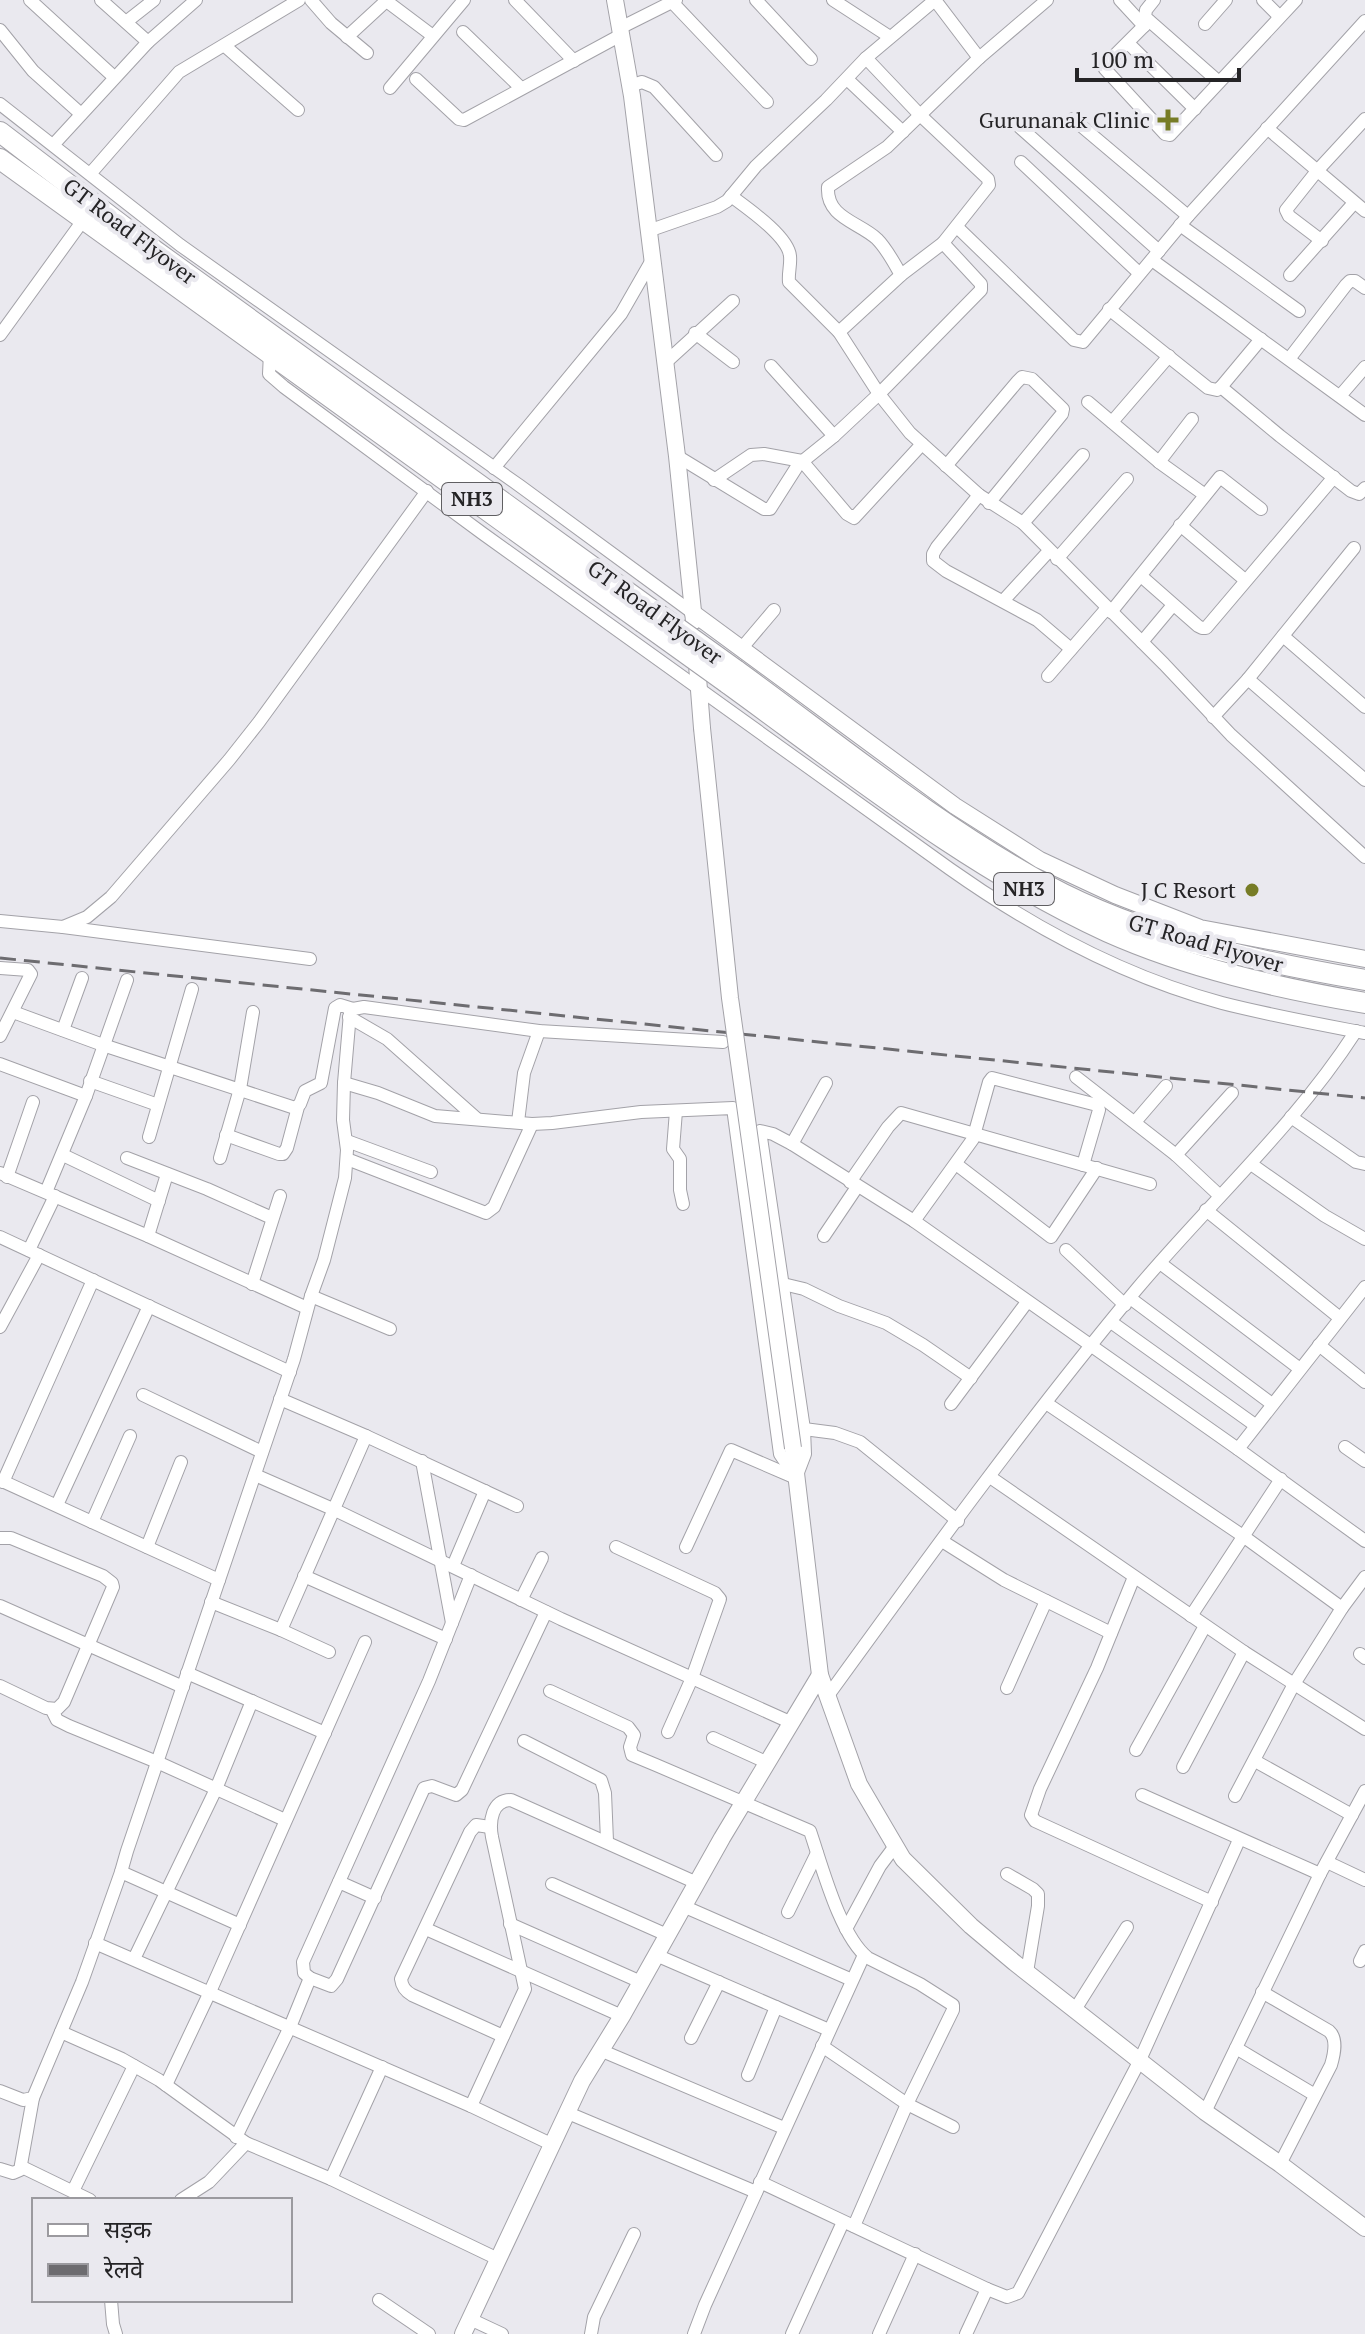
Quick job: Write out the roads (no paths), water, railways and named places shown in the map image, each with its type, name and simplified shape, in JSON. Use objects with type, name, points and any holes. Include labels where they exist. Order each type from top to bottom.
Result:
[{"type":"highway","name":"GT Road Flyover","points":[[0,132],[274,346]]},
{"type":"highway","name":"GT Road Flyover","points":[[0,159],[274,346],[647,615],[951,845],[1040,898],[1110,933],[1184,961],[1261,982],[1365,1003]]},
{"type":"highway","points":[[274,346],[290,321]]},
{"type":"highway","name":"GT Road Flyover","points":[[732,677],[960,834],[1048,886],[1120,918],[1190,943],[1268,963],[1365,980]]},
{"type":"street","points":[[30,0],[114,77]]},
{"type":"street","points":[[101,0],[148,42]]},
{"type":"street","points":[[126,22],[154,0]]},
{"type":"street","points":[[54,144],[148,42],[196,0]]},
{"type":"street","points":[[90,174],[179,72],[299,0]]},
{"type":"street","points":[[311,0],[325,17],[367,53]]},
{"type":"street","points":[[347,37],[385,0],[433,36]]},
{"type":"street","points":[[390,88],[464,0]]},
{"type":"street","points":[[515,0],[574,61]]},
{"type":"street","points":[[615,0],[630,86],[677,456],[730,998],[793,1448],[820,1675],[827,1697],[859,1784],[895,1846],[911,1867],[971,1926],[1139,2062],[1365,2228]]},
{"type":"street","points":[[756,0],[811,59]]},
{"type":"street","points":[[833,0],[890,37]]},
{"type":"street","points":[[648,231],[717,207],[731,196],[756,166],[866,58],[935,0],[979,58]]},
{"type":"street","points":[[901,275],[876,239],[838,214],[827,192],[831,184],[887,147],[979,58],[1047,0]]},
{"type":"street","points":[[1120,0],[1219,82]]},
{"type":"street","points":[[1146,23],[1146,10],[1154,0]]},
{"type":"street","points":[[1205,24],[1226,0]]},
{"type":"street","points":[[1263,0],[1279,16]]},
{"type":"street","points":[[1146,23],[1108,62],[1105,69],[1165,134],[1170,135],[1296,0]]},
{"type":"street","points":[[416,79],[461,120],[574,61],[674,1],[767,102]]},
{"type":"street","points":[[957,227],[1078,343],[1086,340],[1184,221],[1365,21]]},
{"type":"street","points":[[0,30],[33,71],[81,114]]},
{"type":"street","points":[[463,32],[521,88]]},
{"type":"street","points":[[1128,43],[1195,109]]},
{"type":"street","points":[[225,46],[298,110]]},
{"type":"street","points":[[839,332],[901,275],[943,243],[986,190],[989,182],[866,58]]},
{"type":"street","points":[[847,79],[903,132]]},
{"type":"street","points":[[630,86],[642,82],[654,87],[716,155]]},
{"type":"street","points":[[0,104],[180,245],[494,468],[955,806],[1040,860],[1115,895],[1200,928],[1365,959]]},
{"type":"street","points":[[1073,119],[1184,221],[1299,311]]},
{"type":"street","points":[[1322,241],[1289,216],[1286,210],[1365,119]]},
{"type":"street","points":[[1014,122],[1156,255],[1261,339],[1365,415]]},
{"type":"street","points":[[1267,128],[1360,207],[1290,275]]},
{"type":"street","points":[[1021,162],[1139,273]]},
{"type":"street","points":[[731,196],[786,245],[790,257],[789,282],[839,332],[903,425],[984,499],[1023,523],[1213,717],[1365,857]]},
{"type":"street","points":[[0,335],[84,219]]},
{"type":"street","points":[[677,456],[764,509],[770,509],[794,469],[879,394],[981,290],[981,284],[943,243]]},
{"type":"street","points":[[494,468],[616,321],[652,260]]},
{"type":"street","points":[[1289,359],[1350,281],[1365,288]]},
{"type":"street","points":[[665,363],[733,301]]},
{"type":"street","points":[[1109,309],[1213,390],[1221,387],[1261,339]]},
{"type":"street","points":[[695,333],[733,362]]},
{"type":"street","points":[[274,346],[269,374],[276,381],[984,893],[1045,929],[1131,971],[1208,998],[1360,1032],[1251,1164],[1206,1210],[1127,1301],[1046,1403],[827,1697]]},
{"type":"street","points":[[1112,422],[1169,356]]},
{"type":"street","points":[[771,366],[834,436]]},
{"type":"street","points":[[1340,396],[1365,367]]},
{"type":"street","points":[[946,466],[1022,377],[1032,379],[1063,409],[1062,414],[937,547],[933,561],[1042,624],[1071,649]]},
{"type":"street","points":[[1221,387],[1356,493],[1365,488]]},
{"type":"street","points":[[1088,402],[1159,462],[1205,495]]},
{"type":"street","points":[[1159,462],[1192,419]]},
{"type":"street","points":[[714,480],[751,455],[764,454],[802,461],[847,514],[854,518],[922,444]]},
{"type":"street","points":[[1023,523],[1083,455]]},
{"type":"street","points":[[1048,676],[1141,576],[1216,480],[1222,477],[1261,509]]},
{"type":"street","points":[[1141,576],[1198,626],[1206,628],[1334,477]]},
{"type":"street","points":[[1003,601],[1127,479]]},
{"type":"street","points":[[63,927],[87,917],[111,897],[229,760],[427,491]]},
{"type":"street","points":[[1180,525],[1245,580]]},
{"type":"street","points":[[1213,717],[1248,679],[1354,548]]},
{"type":"street","points":[[1142,642],[1173,605]]},
{"type":"street","points":[[741,649],[774,610]]},
{"type":"street","points":[[1283,636],[1365,707]]},
{"type":"street","points":[[1248,679],[1365,780]]},
{"type":"street","points":[[0,921],[310,959]]},
{"type":"street","points":[[0,968],[31,971],[29,981],[8,1012],[0,1036]]},
{"type":"street","points":[[63,1030],[82,978]]},
{"type":"street","points":[[0,1327],[34,1253],[63,1155],[127,980]]},
{"type":"street","points":[[149,1137],[192,989]]},
{"type":"street","points":[[226,1135],[283,1154],[305,1091],[321,1083],[335,1008],[340,1005],[387,1039],[476,1118]]},
{"type":"street","points":[[351,1013],[364,1007],[539,1031],[723,1042]]},
{"type":"street","points":[[8,1012],[298,1107]]},
{"type":"street","points":[[220,1158],[240,1089],[253,1012]]},
{"type":"street","points":[[0,2169],[13,2173],[22,2167],[33,2098],[121,1872],[290,1372],[345,1178],[344,1083],[351,1013]]},
{"type":"street","points":[[518,1122],[524,1073],[539,1031]]},
{"type":"street","points":[[0,1064],[86,1096]]},
{"type":"street","points":[[1076,1077],[1176,1155],[1220,1196]]},
{"type":"street","points":[[914,1221],[965,1153],[976,1133],[992,1078],[1097,1105],[1099,1110],[1083,1165]]},
{"type":"street","points":[[90,1081],[158,1105]]},
{"type":"street","points":[[344,1083],[394,1099],[426,1114],[532,1124],[641,1112],[733,1108],[780,1454],[796,1478]]},
{"type":"street","points":[[792,1144],[826,1083]]},
{"type":"street","points":[[1135,1122],[1166,1086]]},
{"type":"street","points":[[1176,1155],[1232,1093]]},
{"type":"street","points":[[33,1102],[4,1175],[252,1284],[390,1329]]},
{"type":"street","points":[[676,1111],[673,1149],[680,1159],[683,1204]]},
{"type":"street","points":[[824,1236],[900,1113],[1150,1184]]},
{"type":"street","points":[[1291,1117],[1356,1162],[1365,1164]]},
{"type":"street","points":[[347,1159],[486,1213],[494,1207],[532,1124]]},
{"type":"street","points":[[796,1478],[805,1454],[804,1429],[760,1131],[792,1144],[914,1221],[1365,1541]]},
{"type":"street","points":[[347,1141],[431,1172]]},
{"type":"street","points":[[63,1155],[159,1201]]},
{"type":"street","points":[[127,1158],[272,1218]]},
{"type":"street","points":[[956,1164],[1051,1237],[1097,1168]]},
{"type":"street","points":[[1251,1164],[1325,1216],[1365,1239]]},
{"type":"street","points":[[148,1236],[167,1174]]},
{"type":"street","points":[[252,1284],[280,1196]]},
{"type":"street","points":[[1206,1210],[1340,1318]]},
{"type":"street","points":[[0,1238],[290,1372]]},
{"type":"street","points":[[1066,1250],[1127,1301],[1272,1404]]},
{"type":"street","points":[[1160,1263],[1300,1369]]},
{"type":"street","points":[[93,1280],[1,1481],[219,1580]]},
{"type":"street","points":[[783,1284],[804,1289],[886,1323],[971,1378]]},
{"type":"street","points":[[1238,1449],[1365,1287]]},
{"type":"street","points":[[951,1404],[1027,1302]]},
{"type":"street","points":[[57,1505],[149,1306]]},
{"type":"street","points":[[1111,1322],[1255,1425]]},
{"type":"street","points":[[1319,1345],[1365,1382]]},
{"type":"street","points":[[143,1395],[262,1452]]},
{"type":"street","points":[[280,1399],[517,1506]]},
{"type":"street","points":[[1046,1403],[1243,1536],[1342,1608]]},
{"type":"street","points":[[804,1429],[835,1433],[860,1442],[958,1521]]},
{"type":"street","points":[[92,1522],[130,1436]]},
{"type":"street","points":[[281,1630],[366,1436]]},
{"type":"street","points":[[1345,1447],[1365,1461]]},
{"type":"street","points":[[686,1547],[731,1450],[796,1478]]},
{"type":"street","points":[[422,1461],[452,1623]]},
{"type":"street","points":[[147,1547],[181,1462]]},
{"type":"street","points":[[255,1475],[792,1723]]},
{"type":"street","points":[[990,1477],[1205,1626],[1365,1729]]},
{"type":"street","points":[[1191,1616],[1281,1479]]},
{"type":"street","points":[[453,1566],[485,1491]]},
{"type":"street","points":[[0,1538],[11,1538],[103,1576],[112,1583],[112,1592],[64,1702],[52,1710]]},
{"type":"street","points":[[942,1541],[996,1576],[1111,1633]]},
{"type":"street","points":[[616,1547],[718,1595],[720,1604],[668,1732]]},
{"type":"street","points":[[521,1600],[542,1558]]},
{"type":"street","points":[[471,1575],[446,1639],[303,1962],[304,1973],[310,1978],[327,1985],[334,1984],[424,1788],[432,1786],[456,1795],[462,1790],[546,1612]]},
{"type":"street","points":[[304,1576],[446,1639]]},
{"type":"street","points":[[1134,1577],[1040,1789],[1032,1818],[1212,1902]]},
{"type":"street","points":[[1235,1796],[1294,1684],[1365,1577]]},
{"type":"street","points":[[1007,1688],[1046,1601]]},
{"type":"street","points":[[211,1602],[329,1652]]},
{"type":"street","points":[[0,1606],[183,1687]]},
{"type":"street","points":[[1136,1750],[1205,1626]]},
{"type":"street","points":[[166,2085],[365,1642]]},
{"type":"street","points":[[1183,1767],[1244,1652]]},
{"type":"street","points":[[187,1673],[325,1733]]},
{"type":"street","points":[[502,2334],[466,2327],[551,2144],[582,2081],[820,1675]]},
{"type":"street","points":[[0,1686],[52,1710],[57,1720],[69,1726],[285,1820]]},
{"type":"street","points":[[550,1691],[628,1727],[634,1735],[630,1747],[636,1758],[810,1831],[846,1929],[864,1955],[920,1984],[953,2006],[792,2334]]},
{"type":"street","points":[[134,1959],[216,1789],[252,1701]]},
{"type":"street","points":[[713,1738],[768,1763]]},
{"type":"street","points":[[524,1741],[601,1780],[605,1793],[607,1841]]},
{"type":"street","points":[[1255,1761],[1352,1815]]},
{"type":"street","points":[[1205,2112],[1320,1874],[1365,1791]]},
{"type":"street","points":[[1142,1795],[1320,1874]]},
{"type":"street","points":[[471,2106],[525,1989],[490,1827],[496,1805],[501,1800],[511,1800],[697,1883]]},
{"type":"street","points":[[490,1827],[476,1825],[470,1832],[401,1979],[406,1992],[503,2036]]},
{"type":"street","points":[[568,2113],[848,2224],[1010,2297],[1021,2289],[1139,2062],[1239,1840]]},
{"type":"street","points":[[846,1929],[880,1866],[895,1846]]},
{"type":"street","points":[[788,1912],[817,1853]]},
{"type":"street","points":[[1327,1862],[1365,1880]]},
{"type":"street","points":[[121,1872],[240,1925]]},
{"type":"street","points":[[1007,1874],[1038,1894],[1027,1972]]},
{"type":"street","points":[[339,1882],[375,1898]]},
{"type":"street","points":[[552,1884],[667,1935]]},
{"type":"street","points":[[683,1906],[852,1980]]},
{"type":"street","points":[[510,1924],[641,1982]]},
{"type":"street","points":[[1076,2008],[1127,1927]]},
{"type":"street","points":[[426,1929],[622,2016]]},
{"type":"street","points":[[95,1943],[471,2106],[551,2144]]},
{"type":"street","points":[[656,1955],[829,2030]]},
{"type":"street","points":[[700,2332],[705,2305],[864,1955]]},
{"type":"street","points":[[184,2198],[209,2182],[241,2140],[310,1978]]},
{"type":"street","points":[[691,2038],[719,1982]]},
{"type":"street","points":[[1262,1992],[1333,2034],[1333,2057],[1280,2164]]},
{"type":"street","points":[[748,2075],[776,2007]]},
{"type":"street","points":[[61,2032],[134,2066],[166,2085],[241,2140],[331,2179],[498,2259]]},
{"type":"street","points":[[822,2046],[907,2104],[953,2127]]},
{"type":"street","points":[[1236,2048],[1315,2095]]},
{"type":"street","points":[[600,2050],[784,2128]]},
{"type":"street","points":[[22,2167],[74,2195],[134,2066]]},
{"type":"street","points":[[331,2179],[382,2067]]},
{"type":"street","points":[[0,2091],[23,2100],[33,2098]]},
{"type":"street","points":[[591,2334],[594,2317],[634,2234]]},
{"type":"street","points":[[879,2334],[915,2254]]},
{"type":"street","points":[[966,2334],[987,2289]]},
{"type":"street","points":[[379,2300],[429,2334]]},
{"type":"street","points":[[111,2302],[116,2334]]},
{"type":"railway","points":[[0,958],[1365,1098]]},
{"type":"place","name":"Gurunanak Clinic","points":[[1168,120]]},
{"type":"place","name":"J C Resort","points":[[1252,890]]}]
